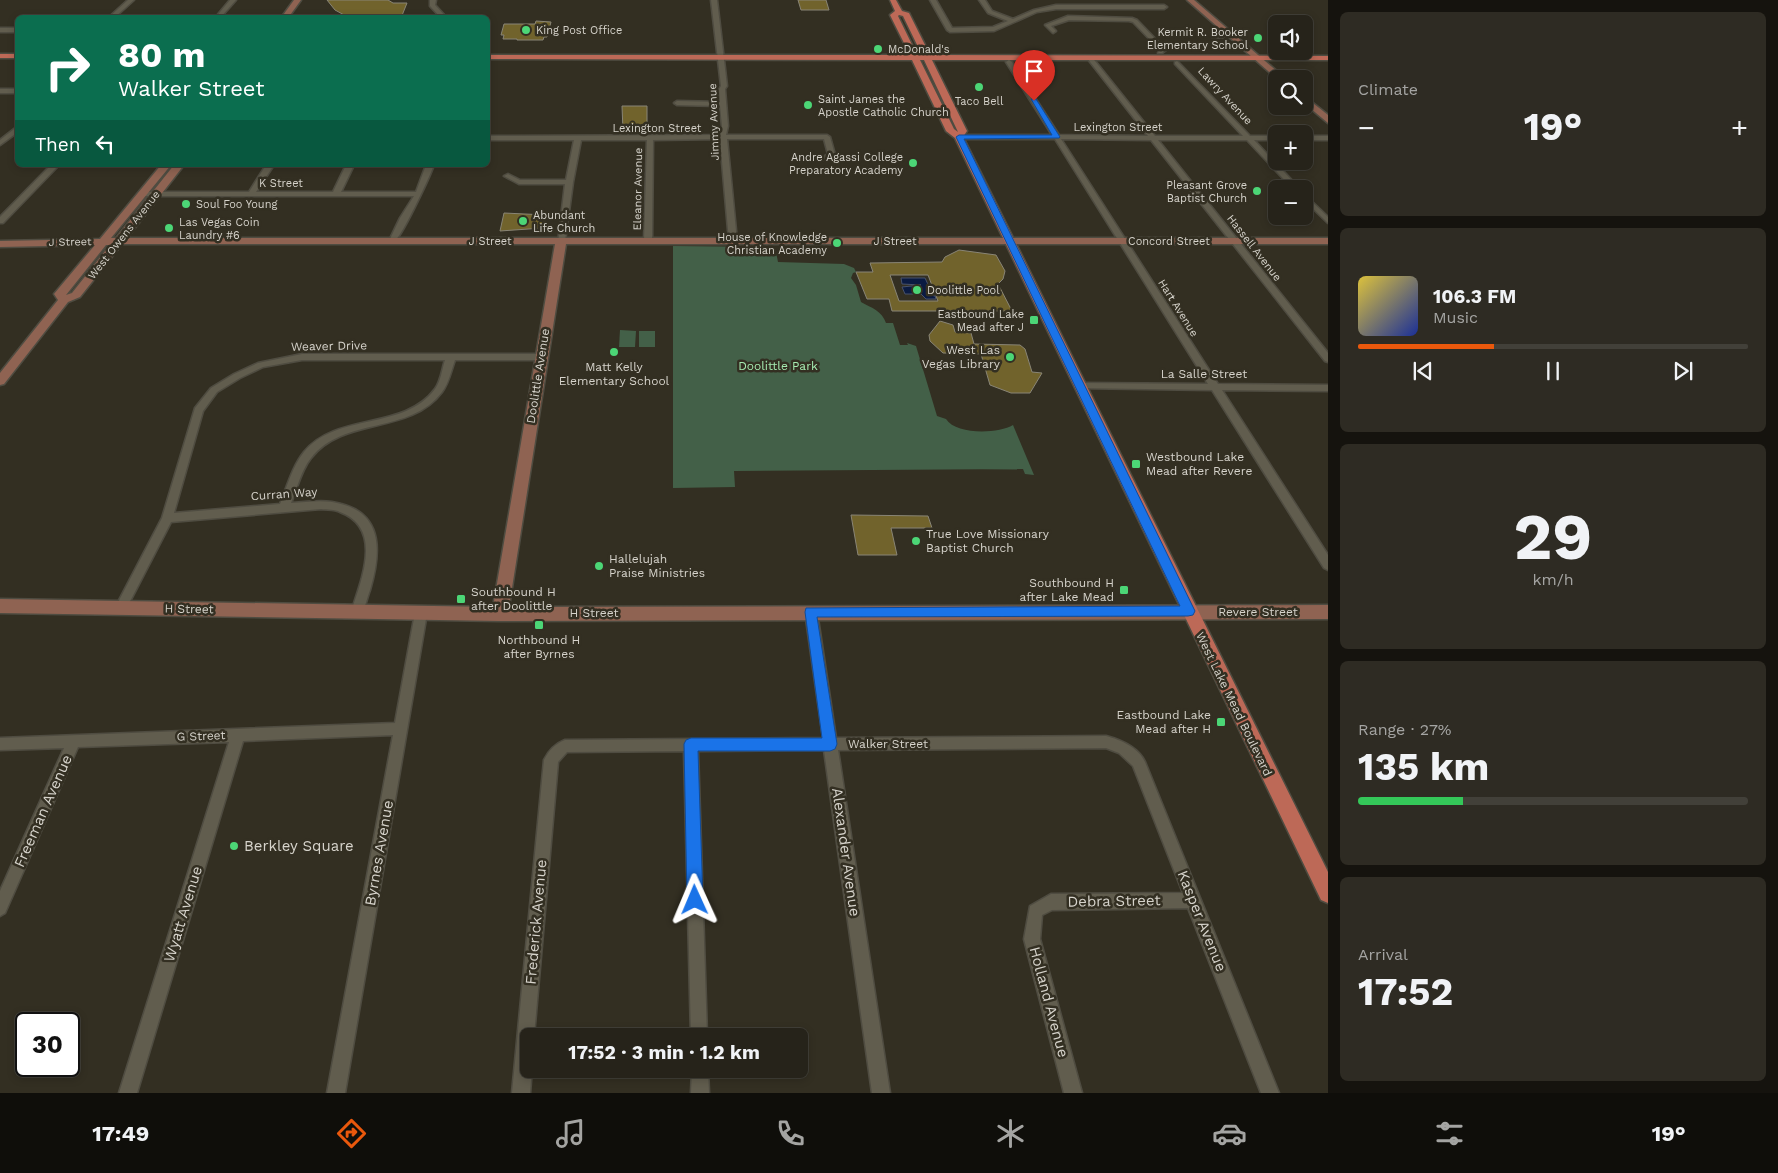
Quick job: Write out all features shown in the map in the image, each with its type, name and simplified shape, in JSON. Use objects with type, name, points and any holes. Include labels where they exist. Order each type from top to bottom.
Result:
[{"type":"main road","name":"West Lake Mead Boulevard","points":[[893,0],[898,12],[906,15],[964,131],[959,137]]},
{"type":"main road","name":"West Lake Mead Boulevard","points":[[898,12],[894,15],[950,131],[959,137],[1188,611],[1328,893]]},
{"type":"main road","points":[[0,56],[15,56]]},
{"type":"main road","points":[[490,57],[768,62],[916,59]]},
{"type":"main road","points":[[768,62],[803,57]]},
{"type":"main road","points":[[490,62],[721,60],[803,57],[916,59],[1038,57],[1177,62],[1328,58]]},
{"type":"main road","points":[[1009,62],[1038,57]]},
{"type":"main road","points":[[929,59],[1009,62],[1259,60],[1328,63]]},
{"type":"main road","points":[[0,61],[15,61]]},
{"type":"main road","points":[[936,102],[944,104],[946,110],[955,113]]},
{"type":"street","points":[[114,15],[131,0]]},
{"type":"street","points":[[219,15],[233,0]]},
{"type":"street","points":[[286,15],[298,0]]},
{"type":"street","points":[[433,0],[432,5],[442,15]]},
{"type":"street","name":"Jimmy Avenue","points":[[714,0],[724,104],[725,126],[723,137],[734,241]]},
{"type":"street","points":[[933,0],[950,30],[987,30],[1044,9],[1164,6],[1157,0]]},
{"type":"street","points":[[982,0],[990,12],[1013,21]]},
{"type":"street","points":[[1060,0],[1065,7]]},
{"type":"street","points":[[1108,0],[1114,6]]},
{"type":"street","points":[[1190,0],[1271,70]]},
{"type":"street","points":[[1053,30],[1048,25],[1068,18],[1129,18],[1134,20],[1163,50],[1160,52]]},
{"type":"street","points":[[0,30],[15,30]]},
{"type":"street","points":[[1216,38],[1233,38]]},
{"type":"street","name":"Hassell Avenue","points":[[1091,60],[1328,359]]},
{"type":"street","name":"Hart Avenue","points":[[1009,62],[1328,565]]},
{"type":"street","name":"Lawry Avenue","points":[[1177,62],[1288,180]]},
{"type":"street","points":[[0,91],[15,91]]},
{"type":"street","points":[[677,103],[724,104]]},
{"type":"street","points":[[1313,107],[1328,120]]},
{"type":"street","points":[[0,143],[15,130]]},
{"type":"street","name":"Lexington Street","points":[[490,138],[828,137],[832,155],[824,159]]},
{"type":"street","name":"Lexington Street","points":[[959,137],[1268,138]]},
{"type":"street","name":"Doolittle Avenue","points":[[500,614],[569,182],[578,138]]},
{"type":"street","name":"Eleanor Avenue","points":[[648,241],[650,138]]},
{"type":"street","points":[[1313,138],[1328,138]]},
{"type":"street","points":[[0,221],[53,167]]},
{"type":"street","name":"West Owens Avenue","points":[[64,300],[60,294],[164,167]]},
{"type":"street","name":"West Owens Avenue","points":[[0,381],[64,300],[76,295],[177,167]]},
{"type":"street","points":[[251,194],[269,167]]},
{"type":"street","points":[[336,194],[349,167]]},
{"type":"street","points":[[393,241],[404,218],[419,194],[429,167]]},
{"type":"street","points":[[508,176],[519,182],[569,182]]},
{"type":"street","name":"K Street","points":[[142,194],[419,194]]},
{"type":"street","points":[[1313,205],[1328,221]]},
{"type":"street","name":"Concord Street","points":[[1010,240],[1328,242]]},
{"type":"street","name":"J Street","points":[[0,244],[119,241],[1010,240]]},
{"type":"street","points":[[284,507],[306,455],[316,446],[329,436],[343,430],[402,417],[414,411],[434,396],[440,388],[451,357]]},
{"type":"street","name":"Weaver Drive","points":[[121,608],[167,518],[198,410],[214,390],[237,376],[261,365],[302,358],[541,357]]},
{"type":"street","name":"La Salle Street","points":[[1080,386],[1328,388]]},
{"type":"street","name":"Curran Way","points":[[167,518],[322,505],[344,509],[363,520],[370,529],[373,554],[357,612]]},
{"type":"street","name":"H Street","points":[[0,606],[500,614],[1188,611]]},
{"type":"street","name":"Revere Street","points":[[1188,611],[1328,612]]},
{"type":"street","name":"Alexander Avenue","points":[[811,612],[881,1093]]},
{"type":"street","name":"Byrnes Avenue","points":[[336,1093],[421,613]]},
{"type":"street","name":"G Street","points":[[0,744],[401,729]]},
{"type":"street","name":"Wyatt Avenue","points":[[128,1093],[238,735]]},
{"type":"street","name":"Freeman Avenue","points":[[0,908],[74,741]]},
{"type":"street","name":"Walker Street","points":[[556,752],[565,746],[1106,742],[1117,744],[1129,752]]},
{"type":"street","points":[[691,744],[699,1028]]},
{"type":"street","name":"Frederick Avenue","points":[[521,1093],[551,760],[556,752]]},
{"type":"street","name":"Kasper Avenue","points":[[1129,752],[1138,762],[1270,1093]]},
{"type":"street","name":"Debra Street","points":[[1035,911],[1051,902],[1194,900]]},
{"type":"street","name":"Holland Avenue","points":[[1035,911],[1032,939],[1073,1093]]},
{"type":"street","points":[[700,1078],[700,1093]]},
{"type":"green space","name":"Doolittle Park","points":[[673,246],[775,247],[778,262],[844,264],[854,268],[856,272],[853,273],[851,278],[856,285],[861,302],[879,313],[886,323],[893,323],[900,345],[908,345],[907,343],[916,346],[937,416],[946,419],[959,428],[968,430],[998,430],[1013,425],[1034,475],[1025,474],[1023,469],[734,471],[735,487],[673,488]]},
{"type":"green space","points":[[620,330],[636,331],[635,347],[619,347]]},
{"type":"green space","points":[[639,331],[655,331],[655,347],[639,347]]},
{"type":"water","name":"Doolittle Pool","points":[[901,278],[925,278],[932,293],[930,295],[935,296],[936,299],[926,299],[921,294],[905,294],[902,287],[921,285],[902,284]]},
{"type":"building","points":[[327,0],[388,0],[393,3],[407,3],[402,15],[344,15],[335,10]]},
{"type":"building","points":[[798,0],[826,0],[829,10],[801,10]]},
{"type":"building","name":"King Post Office","points":[[536,21],[551,22],[547,37],[544,37],[543,40],[503,39],[504,35],[501,35],[504,24],[535,24]]},
{"type":"building","points":[[622,106],[647,106],[646,130],[623,131]]},
{"type":"building","name":"Abundant Life Church","points":[[504,213],[546,215],[543,228],[500,231]]},
{"type":"building","points":[[959,250],[996,255],[1005,271],[1003,279],[998,284],[1012,311],[892,311],[889,299],[867,299],[856,272],[873,272],[870,263],[942,262],[945,257]],"holes":[[[890,275],[928,275],[938,301],[899,301]]]},
{"type":"building","name":"West Las Vegas Library","points":[[940,321],[953,325],[955,332],[971,333],[974,344],[1020,345],[1025,349],[1032,372],[1042,373],[1030,393],[1011,393],[990,385],[981,354],[943,353],[930,341],[929,335]]},
{"type":"building","name":"True Love Missionary Baptist Church","points":[[851,515],[928,516],[932,528],[891,528],[897,555],[858,555]]},
{"type":"place","name":"King Post Office","points":[[526,30]]},
{"type":"place","name":"Kermit R. Booker Elementary School","points":[[1258,38]]},
{"type":"place","name":"McDonald's","points":[[878,49]]},
{"type":"place","name":"Taco Bell","points":[[979,87]]},
{"type":"place","name":"Saint James the Apostle Catholic Church","points":[[808,105]]},
{"type":"place","name":"Andre Agassi College Preparatory Academy","points":[[913,163]]},
{"type":"place","name":"Pleasant Grove Baptist Church","points":[[1257,191]]},
{"type":"place","name":"Soul Foo Young","points":[[186,204]]},
{"type":"place","name":"Abundant Life Church","points":[[523,221]]},
{"type":"place","name":"Las Vegas Coin Laundry #6","points":[[169,228]]},
{"type":"place","name":"House of Knowledge Christian Academy","points":[[837,243]]},
{"type":"place","name":"Doolittle Pool","points":[[917,290]]},
{"type":"place","name":"Eastbound Lake Mead after J","points":[[1034,320]]},
{"type":"place","name":"Matt Kelly Elementary School","points":[[614,352]]},
{"type":"place","name":"West Las Vegas Library","points":[[1010,357]]},
{"type":"place","name":"Westbound Lake Mead after Revere","points":[[1136,464]]},
{"type":"place","name":"True Love Missionary Baptist Church","points":[[916,541]]},
{"type":"place","name":"Hallelujah Praise Ministries","points":[[599,566]]},
{"type":"place","name":"Southbound H after Lake Mead","points":[[1124,590]]},
{"type":"place","name":"Southbound H after Doolittle","points":[[461,599]]},
{"type":"place","name":"Northbound H after Byrnes","points":[[539,625]]},
{"type":"place","name":"Eastbound Lake Mead after H","points":[[1221,722]]},
{"type":"place","name":"Berkley Square","points":[[234,846]]},
{"type":"route","points":[[695,900],[691,744],[830,744],[811,612],[1188,611],[959,137],[1056,137],[1034,101]]}]
